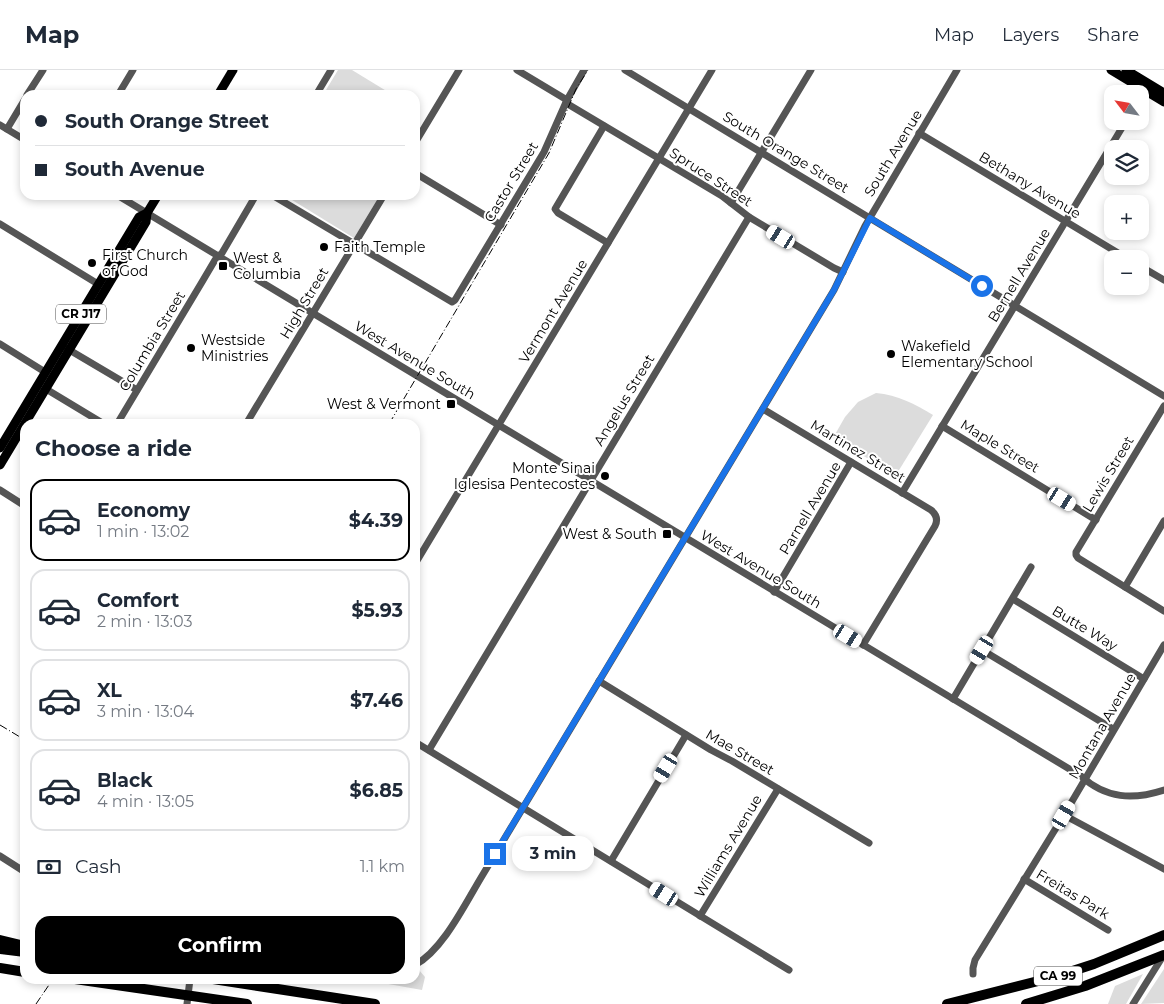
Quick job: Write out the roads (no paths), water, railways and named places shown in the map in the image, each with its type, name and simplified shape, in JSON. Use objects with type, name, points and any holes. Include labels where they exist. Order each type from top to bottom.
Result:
[{"type":"highway","name":"CA 99","points":[[947,1004],[1054,977],[1094,964],[1164,935]]},
{"type":"highway","points":[[0,940],[20,945]]},
{"type":"highway","points":[[0,948],[20,951]]},
{"type":"highway","name":"CA 99","points":[[1026,1004],[1085,986],[1164,954]]},
{"type":"highway","points":[[0,968],[20,971]]},
{"type":"highway","points":[[0,974],[7,975],[20,971]]},
{"type":"highway","points":[[112,984],[247,1004]]},
{"type":"highway","points":[[245,984],[375,1004]]},
{"type":"main road","points":[[221,90],[233,70]]},
{"type":"main road","points":[[1111,70],[1130,85]]},
{"type":"main road","points":[[1126,70],[1159,86],[1164,93]]},
{"type":"main road","points":[[1149,97],[1164,102]]},
{"type":"main road","points":[[147,213],[155,200]]},
{"type":"main road","name":"CR J17","points":[[28,419],[46,389],[98,284],[139,217],[147,213]]},
{"type":"main road","name":"CR J17","points":[[0,448],[45,372],[65,348],[146,222],[147,213]]},
{"type":"main road","name":"CR J17","points":[[0,465],[20,432]]},
{"type":"street","points":[[31,90],[42,70]]},
{"type":"street","points":[[121,90],[133,70]]},
{"type":"street","points":[[319,90],[331,70]]},
{"type":"street","points":[[420,135],[459,70]]},
{"type":"street","name":"Spruce Street","points":[[517,70],[604,126],[731,203],[749,217],[843,272]]},
{"type":"street","name":"Castor Street","points":[[354,244],[452,302],[455,300],[546,149],[566,101],[584,70]]},
{"type":"street","name":"South Orange Street","points":[[625,70],[1164,396]]},
{"type":"street","name":"Vermont Avenue","points":[[420,556],[712,70]]},
{"type":"street","points":[[731,203],[811,70]]},
{"type":"street","name":"South Avenue","points":[[420,962],[429,956],[441,943],[524,807],[834,290],[870,218],[957,70]]},
{"type":"street","points":[[7,129],[20,107]]},
{"type":"street","points":[[0,125],[20,137]]},
{"type":"street","points":[[604,126],[555,208],[558,213],[608,243]]},
{"type":"street","name":"Bernell Avenue","points":[[902,492],[1121,130]]},
{"type":"street","name":"Bethany Avenue","points":[[920,133],[1113,250]]},
{"type":"street","points":[[420,176],[500,225]]},
{"type":"street","name":"West Avenue South","points":[[125,200],[954,699],[1098,788],[1121,796],[1145,796],[1164,790]]},
{"type":"street","name":"Columbia Street","points":[[120,419],[253,200]]},
{"type":"street","points":[[280,200],[354,244]]},
{"type":"street","name":"High Street","points":[[249,419],[381,200]]},
{"type":"street","name":"Angelus Street","points":[[429,750],[749,217]]},
{"type":"street","points":[[0,224],[98,284]]},
{"type":"street","points":[[1149,271],[1164,280]]},
{"type":"street","points":[[0,344],[45,372]]},
{"type":"street","points":[[65,348],[137,390]]},
{"type":"street","points":[[46,389],[96,419]]},
{"type":"street","name":"Lewis Street","points":[[1125,587],[1078,558],[1076,552],[1164,406]]},
{"type":"street","name":"Martinez Street","points":[[763,409],[931,510],[936,517],[935,526],[863,645]]},
{"type":"street","name":"Maple Street","points":[[942,426],[1096,520]]},
{"type":"street","name":"Parnell Avenue","points":[[774,592],[851,462]]},
{"type":"street","points":[[0,490],[20,503]]},
{"type":"street","points":[[1164,521],[1125,587],[1164,611]]},
{"type":"street","points":[[954,699],[1032,567]]},
{"type":"street","name":"Butte Way","points":[[1013,599],[1144,679]]},
{"type":"street","name":"Montana Avenue","points":[[974,974],[972,968],[975,960],[1064,815],[1164,645]]},
{"type":"street","points":[[982,650],[1113,729]]},
{"type":"street","name":"Mae Street","points":[[599,681],[868,843]]},
{"type":"street","points":[[611,861],[686,735]]},
{"type":"street","points":[[420,745],[789,970]]},
{"type":"street","name":"Williams Avenue","points":[[700,916],[778,789]]},
{"type":"street","points":[[1064,815],[1164,869]]},
{"type":"street","points":[[0,856],[20,869]]},
{"type":"street","name":"Freitas Park","points":[[1024,880],[1108,930]]},
{"type":"street","points":[[1134,1004],[1164,954]]},
{"type":"street","points":[[187,1004],[189,984]]},
{"type":"railway","points":[[392,419],[549,153],[576,89],[588,70]]},
{"type":"railway","points":[[0,725],[20,737]]},
{"type":"railway","points":[[36,1004],[50,984]]},
{"type":"place","name":"Faith Temple","points":[[324,247]]},
{"type":"place","name":"First Church of God","points":[[92,263]]},
{"type":"place","name":"West & Columbia","points":[[223,266]]},
{"type":"place","name":"Westside Ministries","points":[[191,348]]},
{"type":"place","name":"Wakefield Elementary School","points":[[891,354]]},
{"type":"place","name":"West & Vermont","points":[[451,404]]},
{"type":"place","name":"Monte Sinai Iglesisa Pentecostes","points":[[605,476]]},
{"type":"place","name":"West & South","points":[[667,534]]}]
